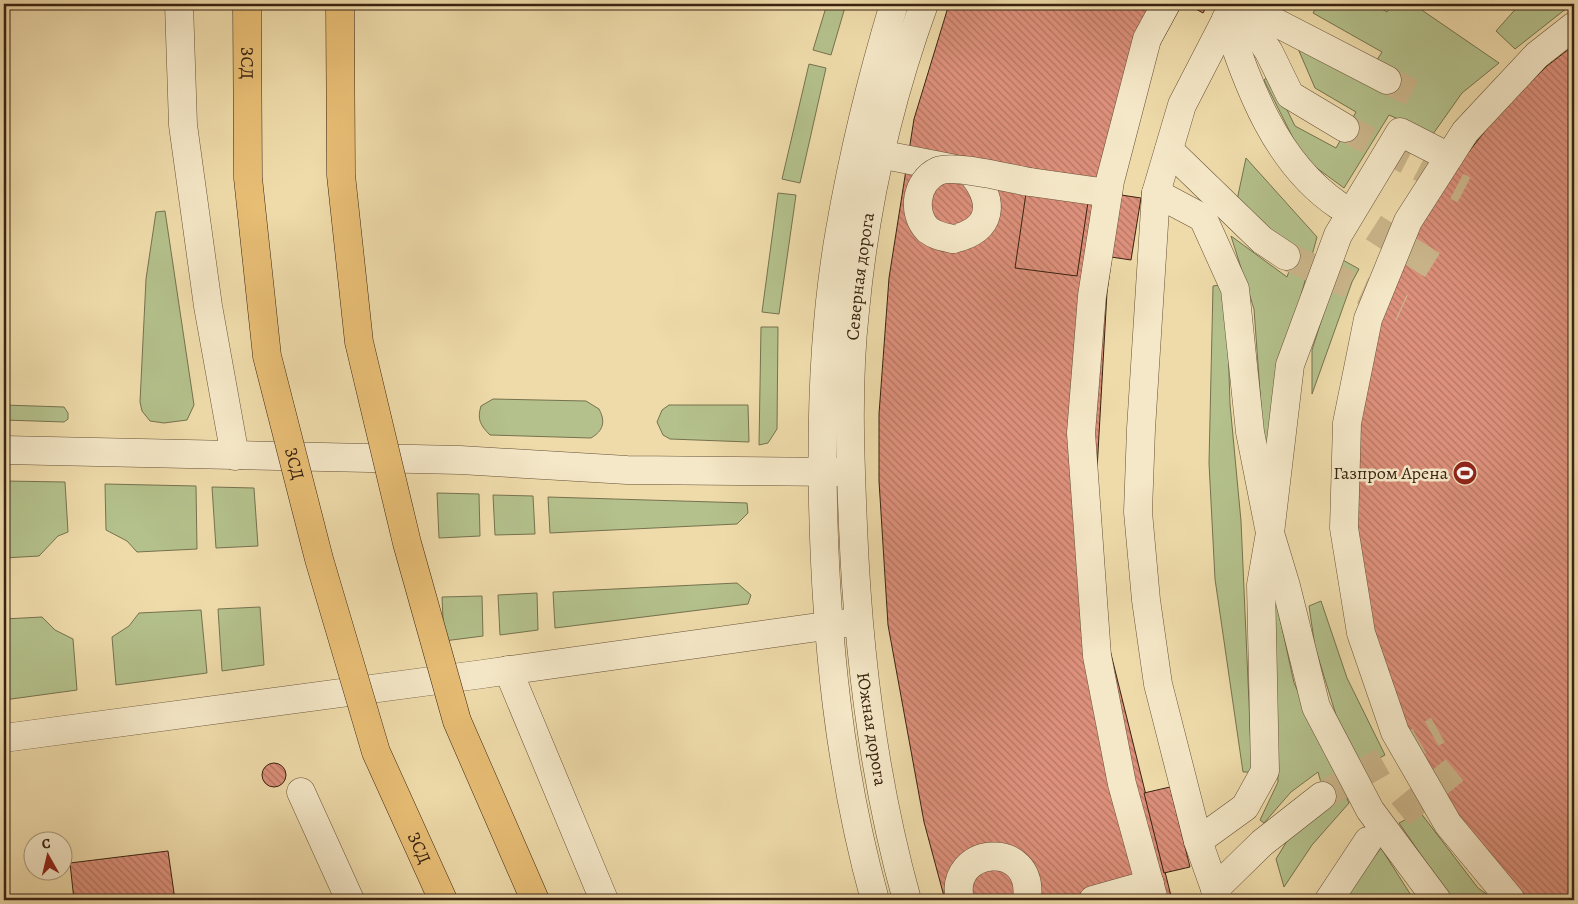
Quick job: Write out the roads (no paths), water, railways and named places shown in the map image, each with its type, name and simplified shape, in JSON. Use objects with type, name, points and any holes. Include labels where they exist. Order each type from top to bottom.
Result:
[{"type":"highway","name":"ЗСД","points":[[246,4],[248,178],[267,356],[319,559],[376,752],[443,900]]},
{"type":"highway","points":[[340,4],[341,175],[359,342],[407,543],[457,721],[535,900]]},
{"type":"street","points":[[179,4],[183,125],[208,306],[236,456]]},
{"type":"street","name":"Северная дорога","points":[[854,556],[850,408],[854,312],[865,230],[868,154],[894,4]]},
{"type":"street","name":"Северная дорога","points":[[824,557],[823,406],[830,312],[840,231],[924,4]]},
{"type":"street","points":[[1093,900],[1152,892],[1122,784],[1097,656],[1081,433],[1092,296],[1108,193],[1147,39],[1166,4]]},
{"type":"street","points":[[1235,7],[1386,80]]},
{"type":"street","points":[[1235,7],[1269,52],[1290,95],[1345,128]]},
{"type":"street","points":[[1235,7],[1182,105],[1156,193],[1141,429],[1138,512],[1146,600],[1158,684],[1198,841],[1217,895],[1262,843],[1322,796]]},
{"type":"street","points":[[1235,7],[1257,103],[1278,142],[1304,175],[1326,197],[1338,205]]},
{"type":"street","points":[[1511,900],[1448,824],[1395,732],[1361,633],[1344,528],[1347,423],[1368,319],[1408,221],[1465,132],[1537,54],[1574,26]]},
{"type":"street","points":[[1198,841],[1245,807],[1265,771],[1261,585],[1270,533],[1290,364],[1338,235],[1400,132],[1450,157]]},
{"type":"street","points":[[1169,150],[1262,240],[1286,256]]},
{"type":"street","points":[[868,154],[971,172],[985,189],[988,203],[985,216],[978,228],[967,236],[953,239],[940,237],[928,229],[920,218],[917,204],[920,191],[938,171],[952,169],[1030,182],[1108,193]]},
{"type":"street","points":[[1156,193],[1203,218],[1235,290],[1250,432],[1270,533],[1286,586],[1316,707],[1370,810],[1437,900]]},
{"type":"street","points":[[4,450],[460,460],[627,470],[851,472]]},
{"type":"street","name":"Южная дорога","points":[[854,556],[864,683],[878,772],[895,857],[907,900]]},
{"type":"street","name":"Южная дорога","points":[[824,557],[828,626],[841,751],[875,900]]},
{"type":"street","points":[[4,738],[858,621]]},
{"type":"street","points":[[508,670],[604,900]]},
{"type":"street","points":[[301,792],[350,900]]},
{"type":"street","points":[[1329,900],[1368,841]]},
{"type":"street","points":[[960,900],[958,893],[960,880],[967,868],[978,859],[991,856],[1005,857],[1017,864],[1026,888]]},
{"type":"tunnel","points":[[1387,80],[1413,93]]},
{"type":"tunnel","points":[[1345,128],[1464,190]]},
{"type":"tunnel","points":[[1338,205],[1437,268]]},
{"type":"tunnel","points":[[1286,256],[1402,308]]},
{"type":"tunnel","points":[[1322,796],[1438,730]]},
{"type":"tunnel","points":[[1368,841],[1457,768]]},
{"type":"place","name":"Газпром Арена","points":[[1465,473]]}]
